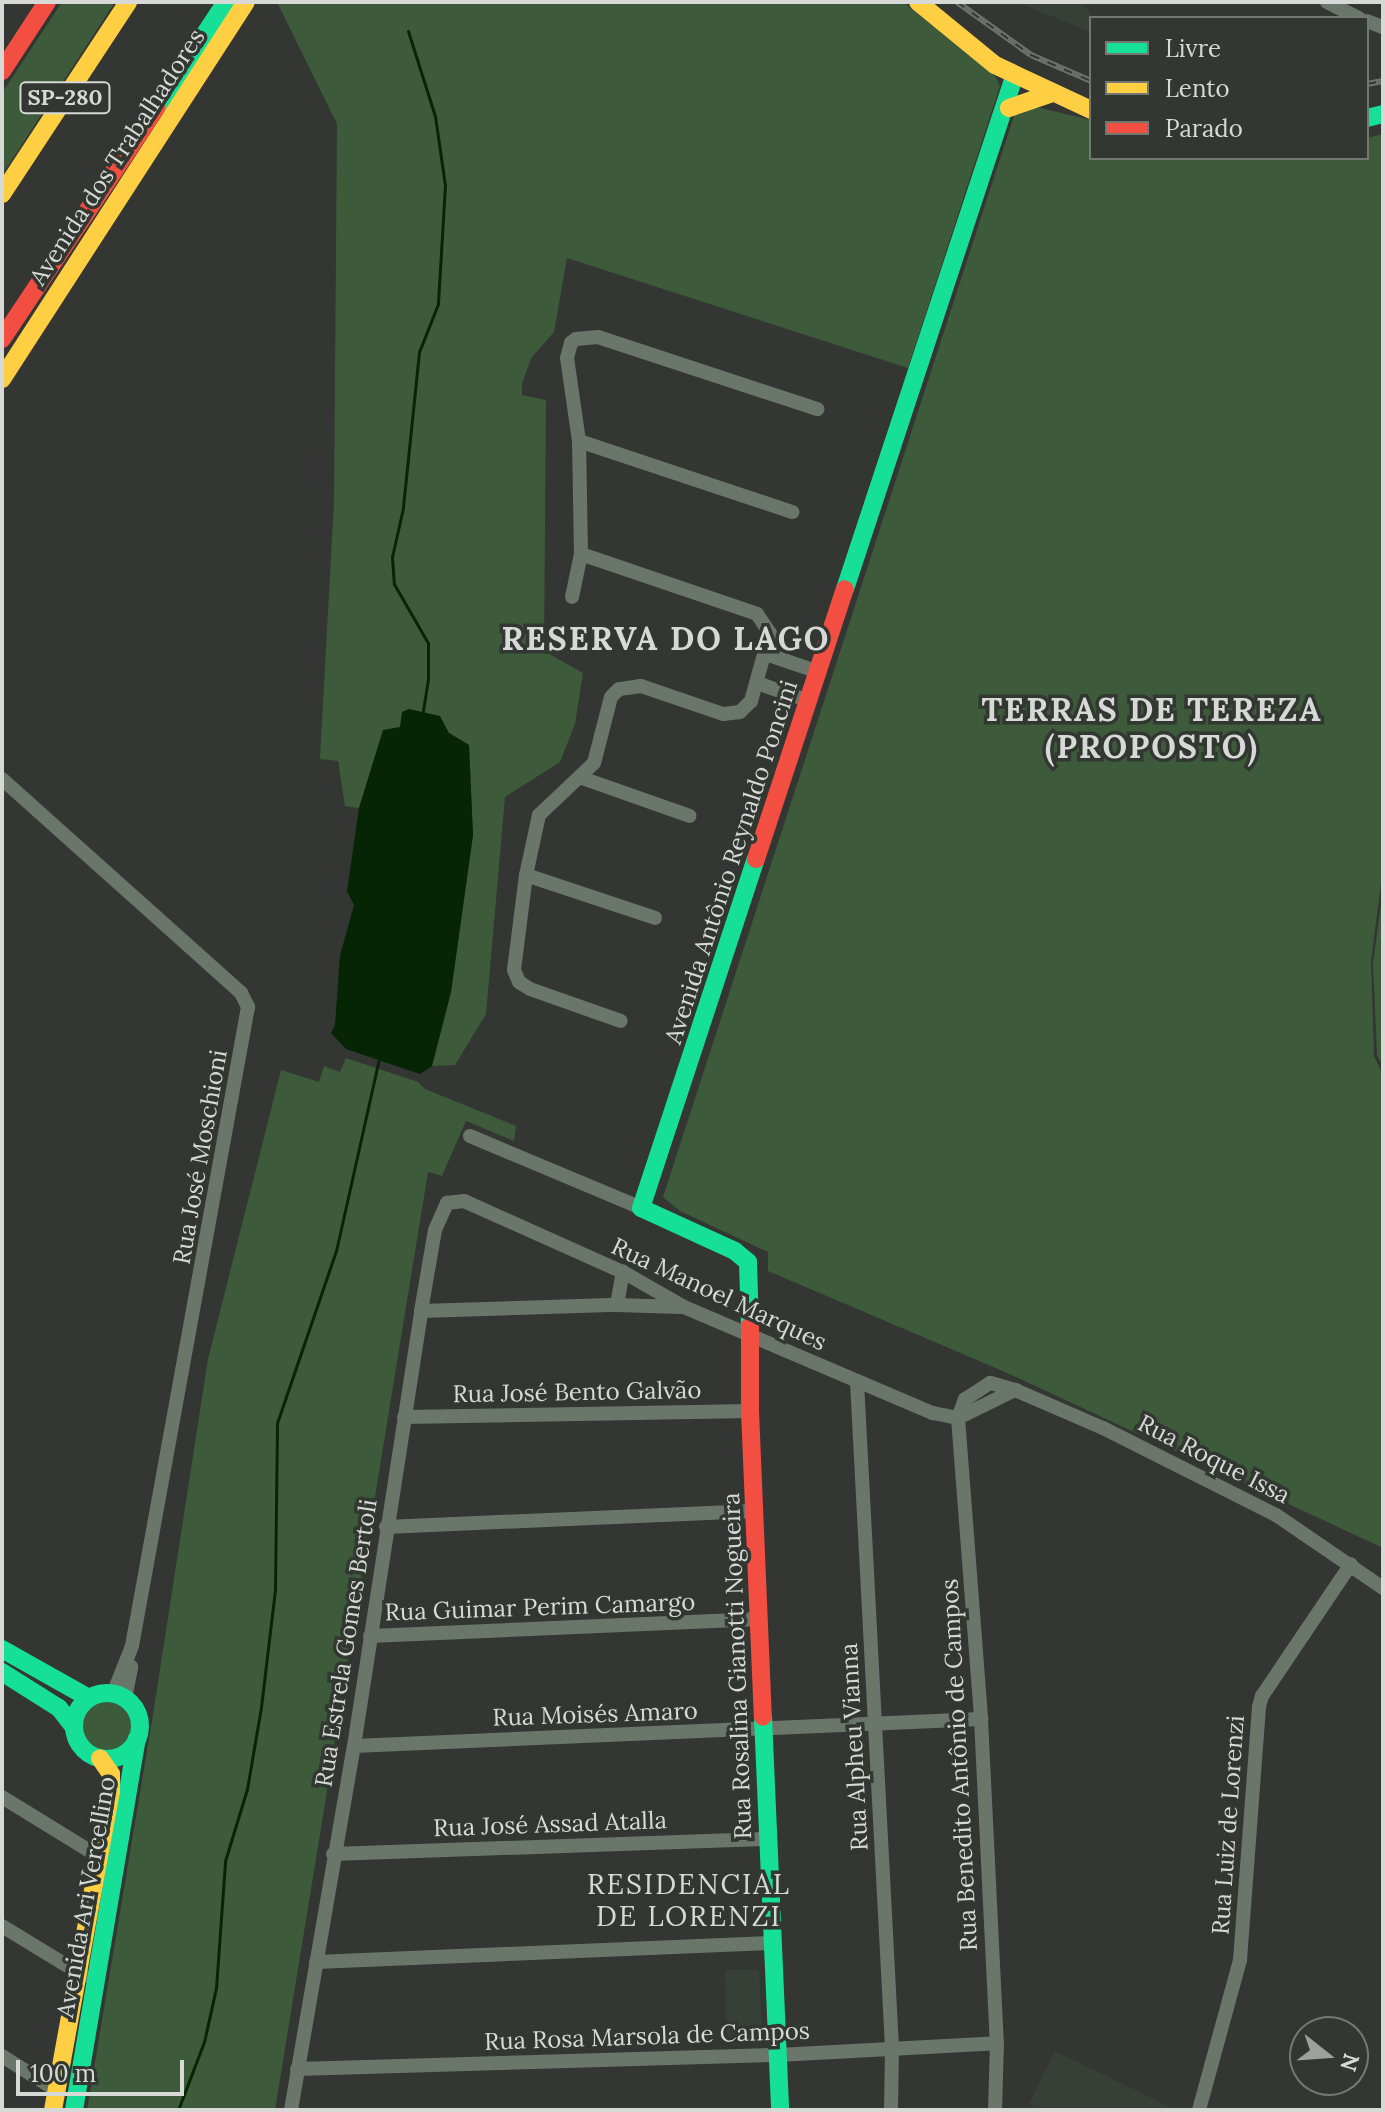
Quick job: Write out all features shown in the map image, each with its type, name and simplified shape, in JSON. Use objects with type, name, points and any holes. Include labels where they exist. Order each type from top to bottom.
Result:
[{"type":"main road","name":"SP-280","points":[[2,71],[47,2]]},
{"type":"main road","name":"SP-280","points":[[2,194],[128,2]]},
{"type":"main road","name":"Avenida dos Trabalhadores","points":[[2,379],[176,92],[226,2]]},
{"type":"main road","name":"Avenida dos Trabalhadores","points":[[2,339],[176,92],[246,2]]},
{"type":"main road","points":[[918,2],[995,65],[1018,79],[1089,109]]},
{"type":"main road","points":[[995,65],[1005,108],[1050,94]]},
{"type":"main road","name":"Avenida Antônio Reynaldo Poncini","points":[[641,1208],[1005,108],[1018,79]]},
{"type":"main road","name":"Rua Rosalina Gianotti Nogueira","points":[[641,1208],[744,1256],[750,1269],[750,1411],[780,2110]]},
{"type":"main road","points":[[2,1649],[59,1684],[89,1698],[119,1696],[137,1713],[137,1739],[118,1757],[100,1758],[81,1747],[74,1727],[59,1708],[2,1672]]},
{"type":"main road","points":[[74,1727],[81,1706],[89,1698]]},
{"type":"main road","name":"Avenida Ari Vercellino","points":[[74,2110],[137,1739]]},
{"type":"main road","name":"Avenida Ari Vercellino","points":[[53,2110],[112,1781],[100,1758]]},
{"type":"street","points":[[1327,2],[1355,16]]},
{"type":"street","points":[[572,597],[581,554],[579,441],[567,358],[571,343],[583,336],[598,337],[817,409]]},
{"type":"street","points":[[579,441],[792,512]]},
{"type":"street","points":[[581,554],[757,614],[768,625],[771,641],[751,701],[740,712],[723,714],[641,686],[619,689],[611,697],[597,755],[582,778],[539,815],[513,953],[519,982],[621,1021]]},
{"type":"street","points":[[766,654],[819,672]]},
{"type":"street","points":[[757,683],[809,701]]},
{"type":"street","points":[[582,778],[690,816]]},
{"type":"street","name":"Rua José Moschioni","points":[[2,779],[241,993],[248,1007],[132,1646],[119,1696]]},
{"type":"street","points":[[526,875],[655,918]]},
{"type":"street","points":[[470,1136],[641,1208]]},
{"type":"street","name":"Rua Manoel Marques","points":[[464,1201],[623,1272],[684,1307],[933,1413],[958,1418]]},
{"type":"street","name":"Rua Estrela Gomes Bertoli","points":[[291,2110],[354,1746],[421,1311],[441,1211],[447,1203],[464,1201]]},
{"type":"street","points":[[617,1305],[623,1272]]},
{"type":"street","points":[[421,1311],[617,1305],[684,1307]]},
{"type":"street","name":"Rua Alpheu Vianna","points":[[857,1382],[892,2047],[891,2110]]},
{"type":"street","name":"Rua Roque Issa","points":[[958,1418],[1015,1390],[1103,1428],[1276,1515],[1383,1588]]},
{"type":"street","name":"Rua José Bento Galvão","points":[[404,1417],[750,1411]]},
{"type":"street","name":"Rua Benedito Antônio de Campos","points":[[958,1418],[981,1719],[998,2109]]},
{"type":"street","points":[[386,1527],[755,1511]]},
{"type":"street","name":"Rua Luiz de Lorenzi","points":[[1199,2110],[1240,1960],[1262,1696],[1351,1564]]},
{"type":"street","name":"Rua Guimar Perim Camargo","points":[[370,1636],[760,1619]]},
{"type":"street","name":"Rua Moisés Amaro","points":[[354,1746],[981,1719]]},
{"type":"street","points":[[2,1797],[98,1856]]},
{"type":"street","name":"Rua José Assad Atalla","points":[[333,1854],[767,1839]]},
{"type":"street","points":[[2,1926],[95,1982]]},
{"type":"street","points":[[316,1962],[772,1943]]},
{"type":"street","name":"Rua Rosa Marsola de Campos","points":[[297,2069],[778,2055],[997,2043]]},
{"type":"street","points":[[2,2056],[56,2090]]},
{"type":"shaded area","points":[[62,2],[115,2],[2,175],[2,93]]},
{"type":"shaded area","points":[[277,2],[903,2],[995,76],[1000,86],[908,368],[567,258],[554,332],[532,357],[522,383],[522,395],[546,400],[544,651],[583,673],[575,724],[560,762],[505,797],[486,1014],[455,1065],[432,1066],[451,992],[473,835],[469,745],[449,733],[401,727],[383,731],[359,808],[345,806],[338,761],[320,759],[334,501],[337,124]]},
{"type":"shaded area","points":[[1016,2],[1082,2],[1092,16],[1089,16],[1089,31]]},
{"type":"shaded area","points":[[1032,106],[1089,120],[1089,160],[1369,160],[1369,138],[1383,134],[1383,868],[1371,961],[1374,1056],[1383,1075],[1383,1548],[1005,1372],[768,1271],[768,1252],[680,1211],[663,1197],[1014,116]]},
{"type":"shaded area","points":[[409,709],[440,716],[449,733],[469,745],[473,835],[451,992],[432,1066],[420,1074],[346,1049],[331,1033],[335,1025],[340,956],[354,905],[347,891],[359,808],[383,730],[400,727],[402,712]]},
{"type":"shaded area","points":[[1383,890],[1383,1066],[1377,1055],[1373,963]]},
{"type":"shaded area","points":[[346,1058],[418,1082],[425,1089],[516,1126],[514,1141],[466,1121],[442,1176],[428,1172],[275,2110],[87,2110],[208,1359],[281,1070],[319,1082],[324,1066],[340,1072]]},
{"type":"shaded area","points":[[106,1699],[125,1707],[133,1726],[125,1745],[106,1753],[87,1745],[79,1726],[87,1707]]},
{"type":"shaded area","points":[[725,1970],[759,1970],[762,2029],[760,2040],[752,2044],[727,2045]]},
{"type":"shaded area","points":[[1055,2051],[1176,2110],[1040,2110],[1029,2104]]},
{"type":"waterway","points":[[408,31],[435,116],[445,185],[438,304],[419,352],[403,508],[392,557],[394,584],[428,643],[428,679],[422,715]]},
{"type":"waterway","points":[[178,2110],[204,2042],[216,1988],[225,1861],[247,1789],[261,1707],[275,1590],[277,1423],[336,1251],[379,1059]]},
{"type":"railway","points":[[957,2],[1031,55],[1089,80]]},
{"type":"railway","points":[[1369,84],[1383,81]]},
{"type":"traffic: fast","points":[[156,108],[226,2]]},
{"type":"traffic: fast","points":[[845,589],[1014,77]]},
{"type":"traffic: fast","points":[[1369,118],[1383,114]]},
{"type":"traffic: fast","points":[[750,1326],[748,1262],[735,1251],[641,1208],[756,859]]},
{"type":"traffic: fast","points":[[2,1649],[89,1698]]},
{"type":"traffic: fast","points":[[2,1672],[59,1708],[74,1727]]},
{"type":"traffic: fast","points":[[107,1693],[120,1696],[130,1703],[137,1713],[140,1726],[137,1739],[130,1749],[120,1756],[107,1759],[94,1756],[84,1749],[77,1739],[74,1726],[77,1713],[84,1703],[94,1696],[107,1693]]},
{"type":"traffic: fast","points":[[763,1717],[780,2110]]},
{"type":"traffic: fast","points":[[74,2110],[137,1739]]},
{"type":"traffic: slow","points":[[2,194],[128,2]]},
{"type":"traffic: slow","points":[[2,379],[246,2]]},
{"type":"traffic: slow","points":[[918,2],[995,65],[1089,109]]},
{"type":"traffic: slow","points":[[1009,108],[1050,94]]},
{"type":"traffic: slow","points":[[53,2110],[111,1792],[111,1774],[100,1758]]},
{"type":"traffic: jam","points":[[2,71],[47,2]]},
{"type":"traffic: jam","points":[[2,339],[156,108]]},
{"type":"traffic: jam","points":[[756,859],[845,589]]},
{"type":"traffic: jam","points":[[750,1326],[750,1411],[763,1717]]},
{"type":"district","name":"RESERVA DO LAGO","points":[[666,639]]},
{"type":"district","name":"TERRAS DE TEREZA (PROPOSTO)","points":[[1152,730]]},
{"type":"district","name":"RESIDENCIAL DE LORENZI","points":[[689,1900]]}]
